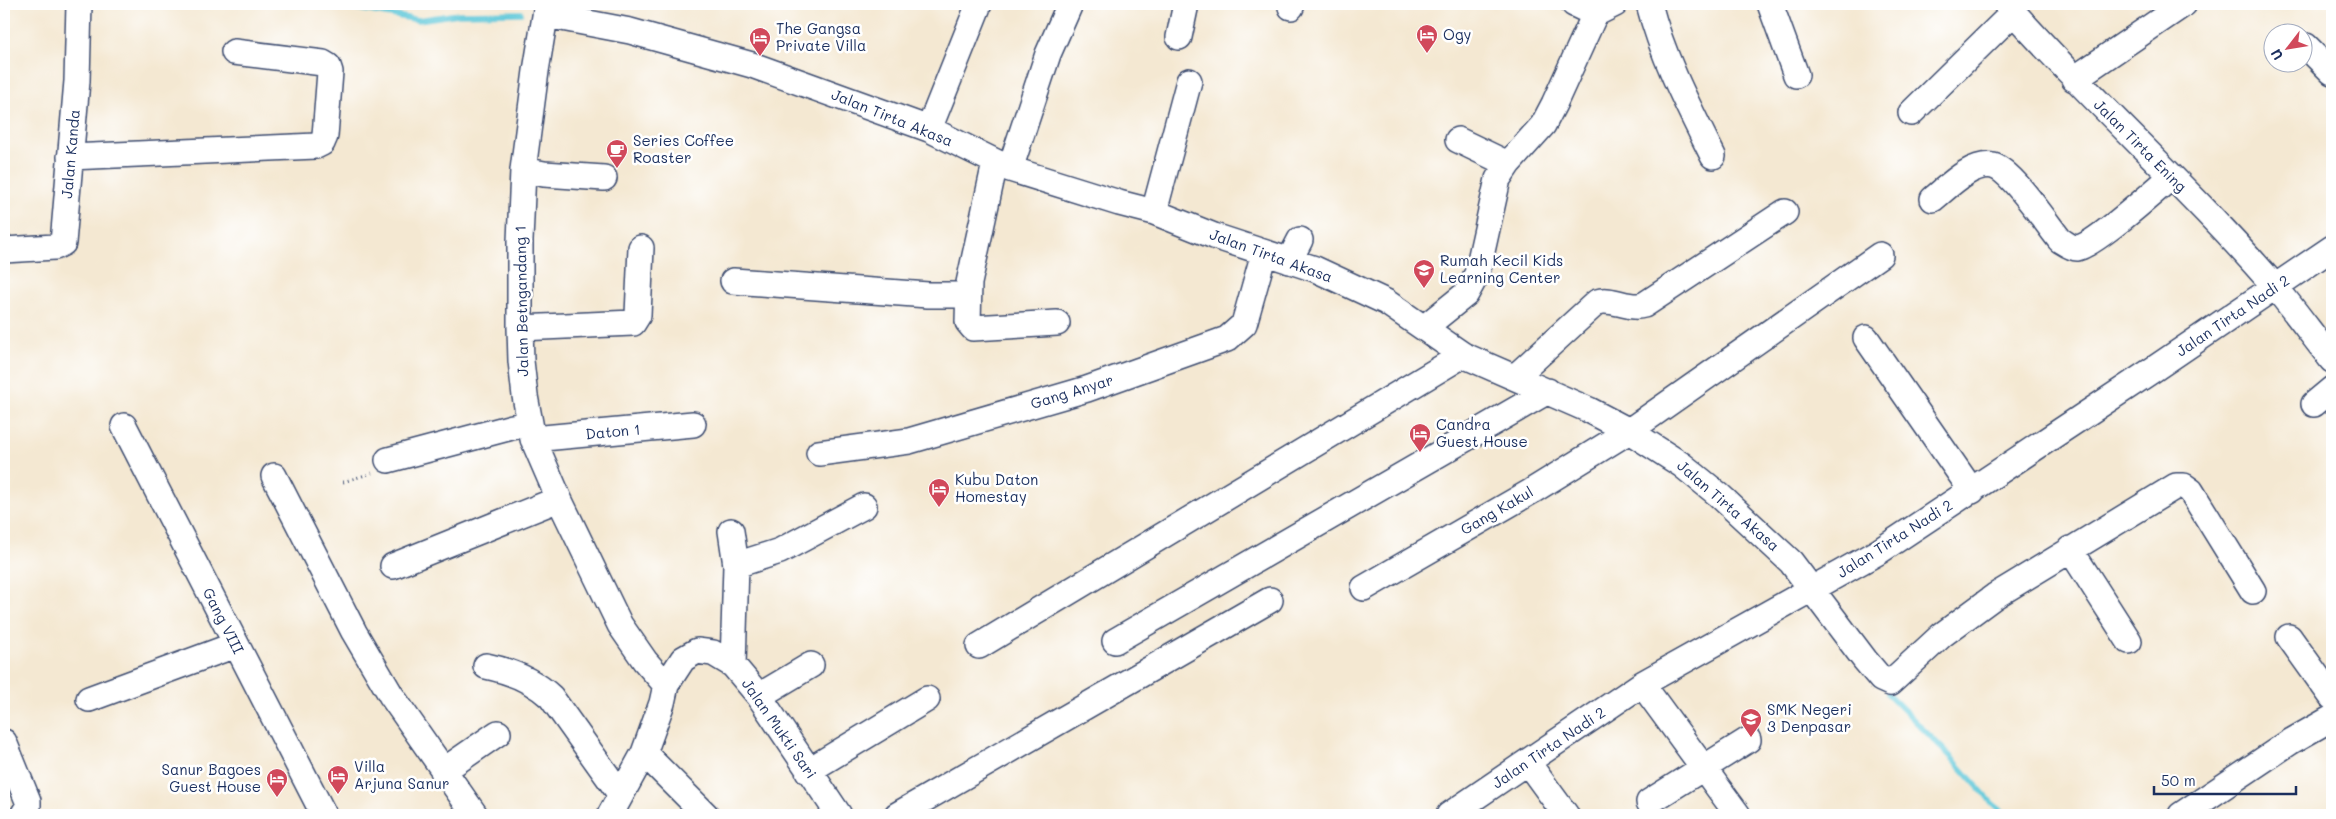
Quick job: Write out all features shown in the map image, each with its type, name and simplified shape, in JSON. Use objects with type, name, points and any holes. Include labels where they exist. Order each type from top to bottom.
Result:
[{"type":"street","name":"Jalan Kanda","points":[[4,250],[55,247],[63,243],[77,81],[78,4]]},
{"type":"street","points":[[929,129],[979,4]]},
{"type":"street","points":[[1057,323],[974,328],[968,322],[967,295],[1002,166],[1070,4]]},
{"type":"street","points":[[1179,37],[1186,4]]},
{"type":"street","points":[[1649,4],[1657,37],[1674,78],[1713,156]]},
{"type":"street","points":[[1770,4],[1796,75]]},
{"type":"street","points":[[2074,79],[2184,4]]},
{"type":"street","points":[[1425,327],[1466,294],[1476,274],[1498,179],[1508,164],[1543,125],[1554,104],[1595,7]]},
{"type":"street","points":[[1911,113],[2010,8]]},
{"type":"street","name":"Jalan Tirta Ening","points":[[2010,8],[2074,79],[2171,177],[2276,288],[2332,360]]},
{"type":"street","name":"Jalan Tirta Akasa","points":[[546,9],[752,66],[929,129],[1002,166],[1119,203],[1154,212],[1264,253],[1294,250],[1315,269],[1386,302],[1464,355],[1548,391],[1629,431],[1682,465],[1719,495],[1792,562],[1865,660],[1881,679],[1890,683],[1942,635],[1995,596],[2070,549]]},
{"type":"street","name":"Jalan Betngandang 1","points":[[546,9],[523,170],[520,241],[520,361],[532,432],[559,499],[620,625],[645,661],[666,685]]},
{"type":"street","points":[[70,157],[316,146],[322,143],[325,136],[330,72],[328,66],[323,63],[234,52]]},
{"type":"street","points":[[2314,54],[2332,72]]},
{"type":"street","points":[[1154,212],[1189,82]]},
{"type":"street","points":[[1458,140],[1508,164]]},
{"type":"street","points":[[1933,200],[1958,178],[1972,170],[1992,166],[2006,172],[2060,240],[2071,247],[2078,248],[2113,225],[2171,177]]},
{"type":"street","points":[[523,170],[544,174],[604,178]]},
{"type":"street","points":[[1515,377],[1597,302],[1606,300],[1633,306],[1644,305],[1785,212]]},
{"type":"street","points":[[520,328],[633,323],[638,315],[641,248]]},
{"type":"street","name":"Jalan Tirta Nadi 2","points":[[1449,815],[1642,684],[1878,552],[2276,288],[2332,248]]},
{"type":"street","name":"Gang Anyar","points":[[818,453],[910,441],[1087,389],[1227,339],[1244,324],[1264,253]]},
{"type":"street","name":"Gang Kakul","points":[[1364,588],[1532,491],[1629,431],[1880,256]]},
{"type":"street","points":[[733,281],[928,295],[967,295]]},
{"type":"street","points":[[1866,338],[1972,491]]},
{"type":"street","points":[[979,646],[1464,355]]},
{"type":"street","points":[[1115,640],[1548,391]]},
{"type":"street","name":"Daton 1","points":[[388,460],[512,426],[532,432],[693,424]]},
{"type":"street","name":"Gang VIII","points":[[124,426],[324,815]]},
{"type":"street","points":[[274,476],[354,632],[391,695],[475,815]]},
{"type":"street","points":[[2129,641],[2070,549],[2176,486],[2184,486],[2191,491],[2253,591]]},
{"type":"street","points":[[393,566],[559,499]]},
{"type":"street","points":[[736,565],[780,551],[864,506]]},
{"type":"street","points":[[730,531],[736,565],[733,665]]},
{"type":"street","points":[[897,815],[1270,600]]},
{"type":"street","points":[[2289,638],[2332,697]]},
{"type":"street","points":[[89,700],[235,645]]},
{"type":"street","name":"Jalan Mukti Sari","points":[[615,805],[644,753],[662,703],[666,685],[683,659],[697,651],[713,653],[733,665],[759,696],[839,815]]},
{"type":"street","points":[[486,666],[523,677],[539,686],[550,697],[615,805]]},
{"type":"street","points":[[759,696],[811,666]]},
{"type":"street","points":[[1642,684],[1738,815]]},
{"type":"street","points":[[808,771],[927,699]]},
{"type":"street","points":[[2181,815],[2290,742],[2332,718]]},
{"type":"street","points":[[443,771],[498,733]]},
{"type":"street","points":[[1649,802],[1748,740]]},
{"type":"street","points":[[4,742],[28,801],[28,807],[22,815]]},
{"type":"street","points":[[644,753],[706,815]]},
{"type":"street","points":[[1528,763],[1566,815]]},
{"type":"path","points":[[343,482],[380,470],[388,460]]},
{"type":"waterway","points":[[333,4],[418,20],[458,14],[521,13]]},
{"type":"waterway","points":[[1888,694],[1952,758],[1993,804],[2007,815]]},
{"type":"place","name":"Ogy","points":[[1427,54]]},
{"type":"place","name":"The Gangsa Private Villa","points":[[760,57]]},
{"type":"place","name":"Series Coffee Roaster","points":[[617,169]]},
{"type":"place","name":"Rumah Kecil Kids Learning Center","points":[[1424,289]]},
{"type":"place","name":"Candra Guest House","points":[[1420,453]]},
{"type":"place","name":"Kubu Daton Homestay","points":[[939,508]]},
{"type":"place","name":"SMK Negeri 3 Denpasar","points":[[1751,738]]},
{"type":"place","name":"Villa Arjuna Sanur","points":[[338,795]]},
{"type":"place","name":"Sanur Bagoes Guest House","points":[[277,798]]}]
